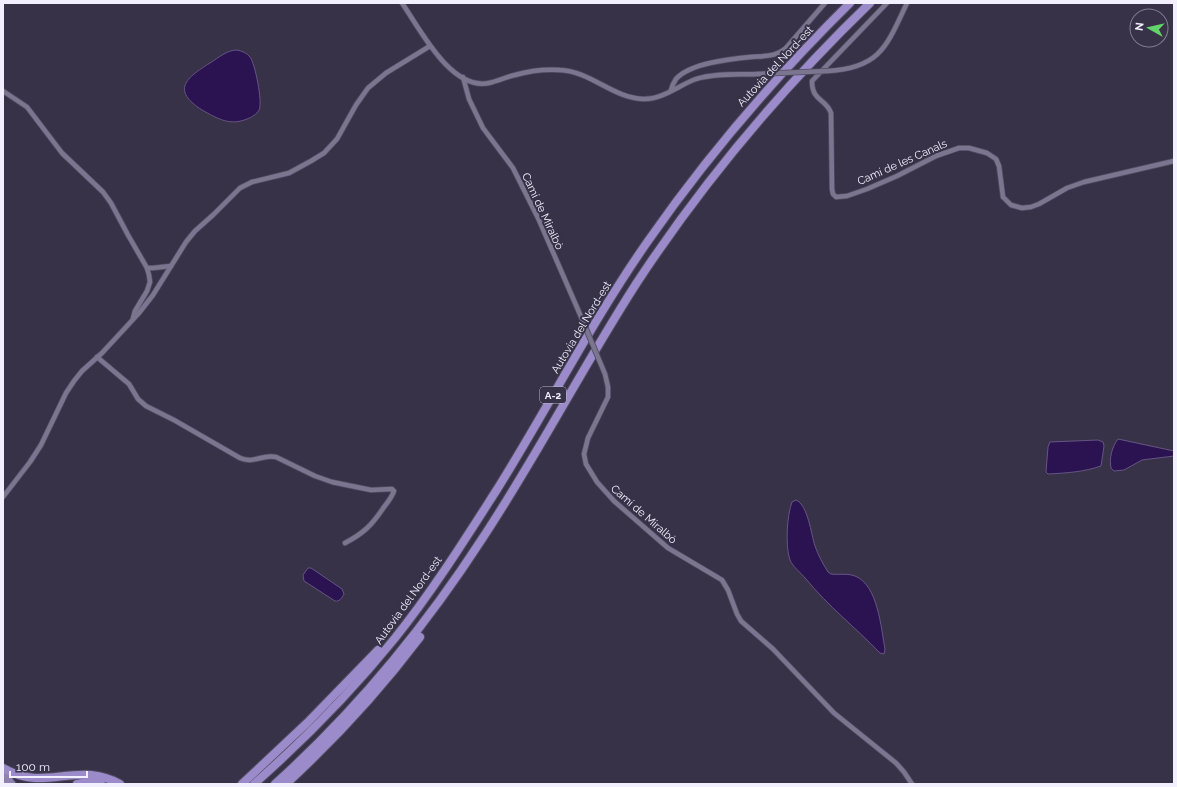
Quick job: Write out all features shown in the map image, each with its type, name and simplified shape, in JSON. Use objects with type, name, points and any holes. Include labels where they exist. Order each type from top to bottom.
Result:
[{"type":"highway","name":"Autovia del Nord-est","points":[[254,784],[303,739],[352,688],[396,636],[446,567],[497,489],[595,324],[648,241],[735,126],[794,60],[850,3]]},
{"type":"highway","name":"A-2","points":[[274,784],[343,718],[382,675],[419,630],[484,537],[619,312],[658,251],[730,155],[817,56],[870,3]]},
{"type":"highway","points":[[286,784],[314,759],[345,726],[378,689],[417,640],[495,527],[526,476],[532,458]]},
{"type":"highway","points":[[242,784],[283,747],[339,692],[411,611],[417,607]]},
{"type":"highway","points":[[3,768],[18,776],[31,779],[50,779],[89,775],[103,777],[120,784]]},
{"type":"highway","points":[[77,784],[88,782],[101,784]]},
{"type":"main road","points":[[3,772],[12,784]]},
{"type":"street","points":[[402,3],[430,46],[449,68],[473,82],[484,83],[522,73],[563,70],[580,74],[619,92],[639,99],[653,98],[703,77],[845,70],[855,68],[866,63],[878,54],[890,39],[907,3]]},
{"type":"street","points":[[671,90],[674,82],[679,76],[696,68],[729,60],[778,54],[786,48],[825,3]]},
{"type":"street","name":"Camí de les Canals","points":[[887,3],[812,81],[814,94],[828,107],[831,113],[833,194],[838,198],[859,192],[897,176],[936,156],[959,148],[990,154],[996,159],[999,166],[1003,197],[1012,205],[1022,208],[1028,208],[1039,204],[1064,190],[1084,182],[1174,161]]},
{"type":"street","points":[[3,497],[41,445],[66,393],[74,381],[132,320],[153,295],[192,234],[236,191],[252,182],[289,173],[320,155],[337,139],[356,105],[368,88],[386,73],[430,46]]},
{"type":"street","name":"Camí de Miralbò","points":[[463,77],[480,123],[513,168],[540,220],[605,374],[608,387],[608,397],[588,438],[584,454],[586,464],[597,482],[614,501],[668,548],[722,580],[728,590],[741,621],[773,649],[834,713],[900,767],[912,784]]},
{"type":"street","points":[[3,91],[27,108],[62,153],[106,195],[147,268],[149,275],[149,286],[143,299],[135,310],[132,320]]},
{"type":"street","points":[[147,268],[171,266]]},
{"type":"street","points":[[97,358],[131,386],[138,399],[146,406],[243,460],[252,461],[269,456],[276,456],[315,476],[332,482],[371,490],[392,489],[394,491],[391,497],[372,525],[360,535],[345,543]]},
{"type":"shaded area","points":[[237,50],[247,54],[252,61],[258,83],[260,106],[256,114],[251,117],[241,121],[230,122],[219,119],[192,103],[187,96],[185,85],[194,74],[201,69],[230,51]]},
{"type":"shaded area","points":[[1118,439],[1174,451],[1174,456],[1142,460],[1124,470],[1114,471],[1110,464],[1113,449]]},
{"type":"shaded area","points":[[1098,440],[1103,442],[1104,446],[1101,466],[1088,470],[1068,473],[1048,474],[1046,472],[1048,447],[1050,442]]},
{"type":"shaded area","points":[[796,500],[800,503],[806,514],[816,549],[828,572],[831,574],[855,576],[863,581],[869,588],[874,598],[880,619],[885,649],[884,654],[880,653],[833,608],[791,563],[788,554],[788,522],[792,502]]},
{"type":"shaded area","points":[[308,568],[311,568],[342,589],[344,594],[338,601],[335,601],[304,581],[303,575]]}]
